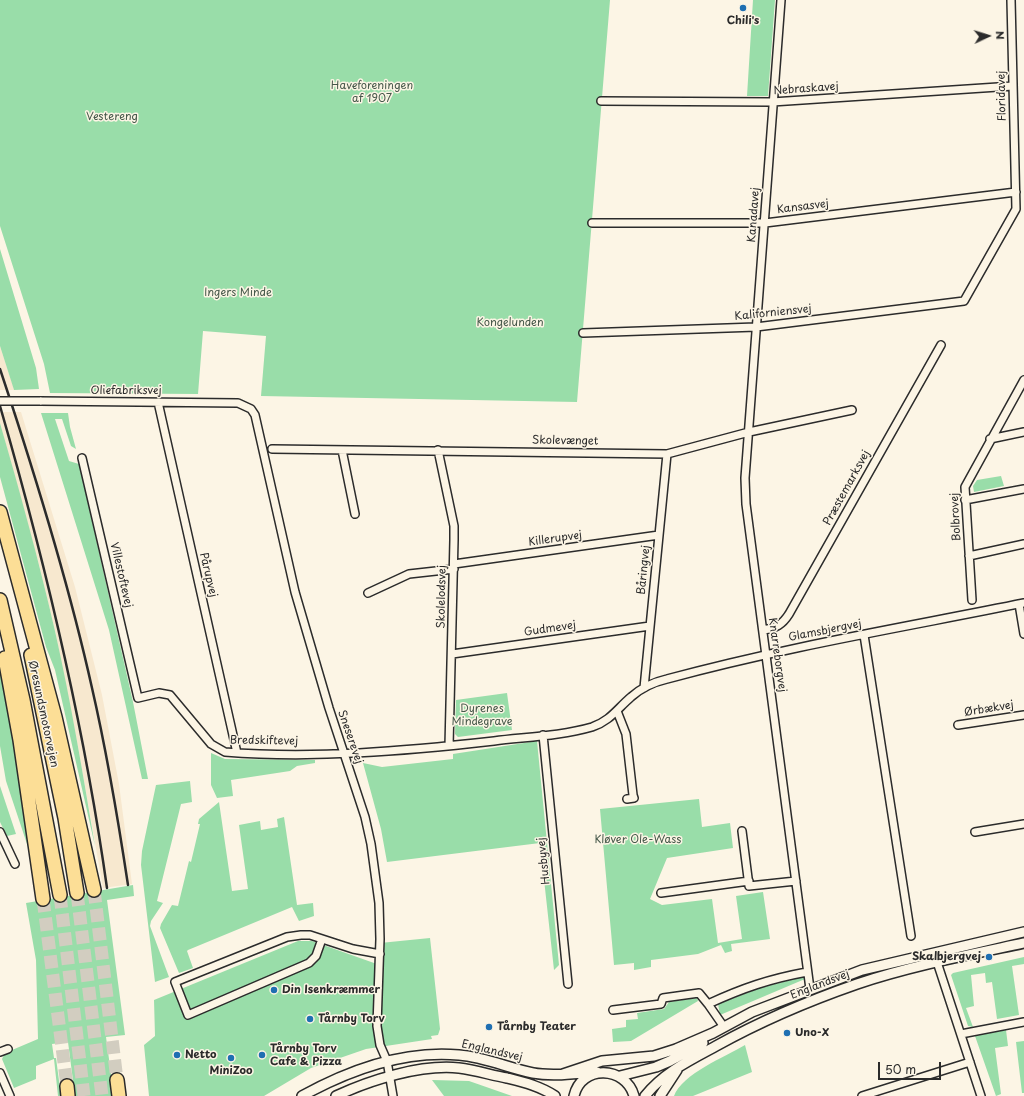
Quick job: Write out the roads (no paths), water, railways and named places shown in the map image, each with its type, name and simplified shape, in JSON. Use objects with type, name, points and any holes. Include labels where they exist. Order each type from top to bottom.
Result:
[{"type":"highway","points":[[0,512],[55,717],[94,890]]},
{"type":"highway","name":"Øresundsmotorvejen","points":[[0,537],[28,644],[65,818],[78,893]]},
{"type":"highway","name":"Øresundsmotorvejen","points":[[0,600],[24,700],[60,895]]},
{"type":"highway","points":[[0,631],[20,740],[43,899]]},
{"type":"highway","points":[[117,1080],[120,1096]]},
{"type":"street","name":"Kanadavej","points":[[749,432],[765,223],[772,102],[781,0]]},
{"type":"street","name":"Floridavej","points":[[1011,0],[1016,192]]},
{"type":"street","name":"Nebraskavej","points":[[601,101],[772,102],[1013,86]]},
{"type":"street","name":"Kansasvej","points":[[592,223],[765,223],[1016,192]]},
{"type":"street","name":"Kaliforniensvej","points":[[584,333],[756,327],[964,301],[1016,209],[1016,192]]},
{"type":"street","name":"Præstemarksvej","points":[[762,630],[773,628],[782,623],[789,614],[941,345]]},
{"type":"street","name":"Bolbrovej","points":[[972,600],[965,487],[990,439],[1024,380]]},
{"type":"street","name":"Oliefabriksvej","points":[[0,401],[238,403],[251,408]]},
{"type":"street","name":"Pårupvej","points":[[158,402],[237,753]]},
{"type":"street","name":"Sneserevej","points":[[251,408],[255,415],[294,592],[365,817],[371,844],[379,903],[380,954],[377,1026],[380,1045],[387,1061],[391,1076],[393,1096]]},
{"type":"street","name":"Skolevænget","points":[[272,449],[667,454],[749,432],[852,410]]},
{"type":"street","name":"Knarreborgvej","points":[[749,432],[745,478],[746,504],[810,989]]},
{"type":"street","points":[[990,439],[1024,432]]},
{"type":"street","points":[[342,450],[354,514]]},
{"type":"street","name":"Skolelodsvej","points":[[438,450],[454,526],[449,746]]},
{"type":"street","name":"Båringvej","points":[[644,688],[667,454]]},
{"type":"street","name":"Villestoftevej","points":[[82,458],[138,698]]},
{"type":"street","points":[[965,500],[1024,489]]},
{"type":"street","name":"Killerupvej","points":[[368,593],[409,574],[659,535]]},
{"type":"street","points":[[969,556],[1024,544]]},
{"type":"street","points":[[1022,603],[1024,634]]},
{"type":"street","name":"Glamsbjergvej","points":[[344,753],[449,746],[543,735],[591,727],[612,718],[631,696],[644,688],[666,679],[766,655],[1022,603]]},
{"type":"street","name":"Gudmevej","points":[[452,654],[650,626]]},
{"type":"street","points":[[864,635],[911,936]]},
{"type":"street","name":"Bredskiftevej","points":[[138,698],[159,693],[170,694],[211,744],[225,752],[344,753]]},
{"type":"street","points":[[617,712],[626,734],[632,780],[634,798],[627,799]]},
{"type":"street","name":"Ørbækvej","points":[[958,725],[1024,715]]},
{"type":"street","name":"Husbyvej","points":[[543,735],[568,984]]},
{"type":"street","points":[[974,832],[1024,824]]},
{"type":"street","points":[[742,831],[749,886],[796,881]]},
{"type":"street","points":[[0,832],[15,864]]},
{"type":"street","points":[[661,893],[749,881]]},
{"type":"street","name":"Englandsvej","points":[[564,1074],[602,1061],[654,1056],[676,1049],[713,1033],[752,1012],[862,970],[1024,932]]},
{"type":"street","points":[[322,939],[316,956],[309,963],[188,1015],[175,982],[287,937],[306,935],[322,939],[353,949],[380,954]]},
{"type":"street","name":"Englandsvej","points":[[645,1096],[663,1077],[679,1067],[755,1024],[806,1003],[858,984],[937,962],[1024,943]]},
{"type":"street","points":[[937,962],[980,1096]]},
{"type":"street","name":"Englandsvej","points":[[708,1004],[745,987],[774,978],[808,972]]},
{"type":"street","points":[[613,1010],[661,1004],[663,998],[699,993],[724,1027]]},
{"type":"street","points":[[961,1034],[1024,1022]]},
{"type":"street","name":"Englandsvej","points":[[302,1096],[343,1077],[387,1061],[438,1054],[461,1055],[484,1059],[534,1073],[564,1074],[597,1072],[613,1073],[620,1076],[656,1067],[670,1061],[705,1042],[713,1033]]},
{"type":"street","points":[[0,1052],[8,1049]]},
{"type":"street","points":[[862,1096],[970,1062]]},
{"type":"street","points":[[660,1096],[679,1067]]},
{"type":"street","points":[[336,1096],[391,1076],[433,1068],[458,1068],[529,1084],[548,1091],[555,1096]]},
{"type":"street","points":[[574,1096],[581,1083],[588,1076],[597,1072]]},
{"type":"street","points":[[0,1073],[10,1096]]},
{"type":"street","points":[[620,1076],[627,1082],[634,1096]]},
{"type":"tunnel","points":[[94,890],[117,1080]]},
{"type":"tunnel","points":[[77,893],[102,1096]]},
{"type":"tunnel","points":[[60,895],[84,1096]]},
{"type":"tunnel","points":[[43,899],[67,1086]]},
{"type":"railway","points":[[0,369],[26,448],[62,567],[83,648],[107,761],[128,885]]},
{"type":"railway","points":[[0,406],[33,525],[62,645],[87,766],[107,888]]},
{"type":"place","name":"Chili's","points":[[743,8]]},
{"type":"place","name":"Skalbjergvej","points":[[989,957]]},
{"type":"place","name":"Din Isenkræmmer","points":[[274,990]]},
{"type":"place","name":"Tårnby Torv","points":[[310,1019]]},
{"type":"place","name":"Tårnby Teater","points":[[489,1027]]},
{"type":"place","name":"Uno-X","points":[[787,1033]]},
{"type":"place","name":"Netto","points":[[177,1055]]},
{"type":"place","name":"Tårnby Torv Cafe & Pizza","points":[[262,1055]]},
{"type":"place","name":"MiniZoo","points":[[231,1058]]},
{"type":"park label","name":"Haveforeningen af 1907","points":[[372,92]]},
{"type":"park label","name":"Vestereng","points":[[112,117]]},
{"type":"park label","name":"Ingers Minde","points":[[238,293]]},
{"type":"park label","name":"Kongelunden","points":[[510,323]]},
{"type":"park label","name":"Dyrenes Mindegrave","points":[[482,715]]},
{"type":"park label","name":"Kløver Ole-Wass","points":[[638,840]]}]
